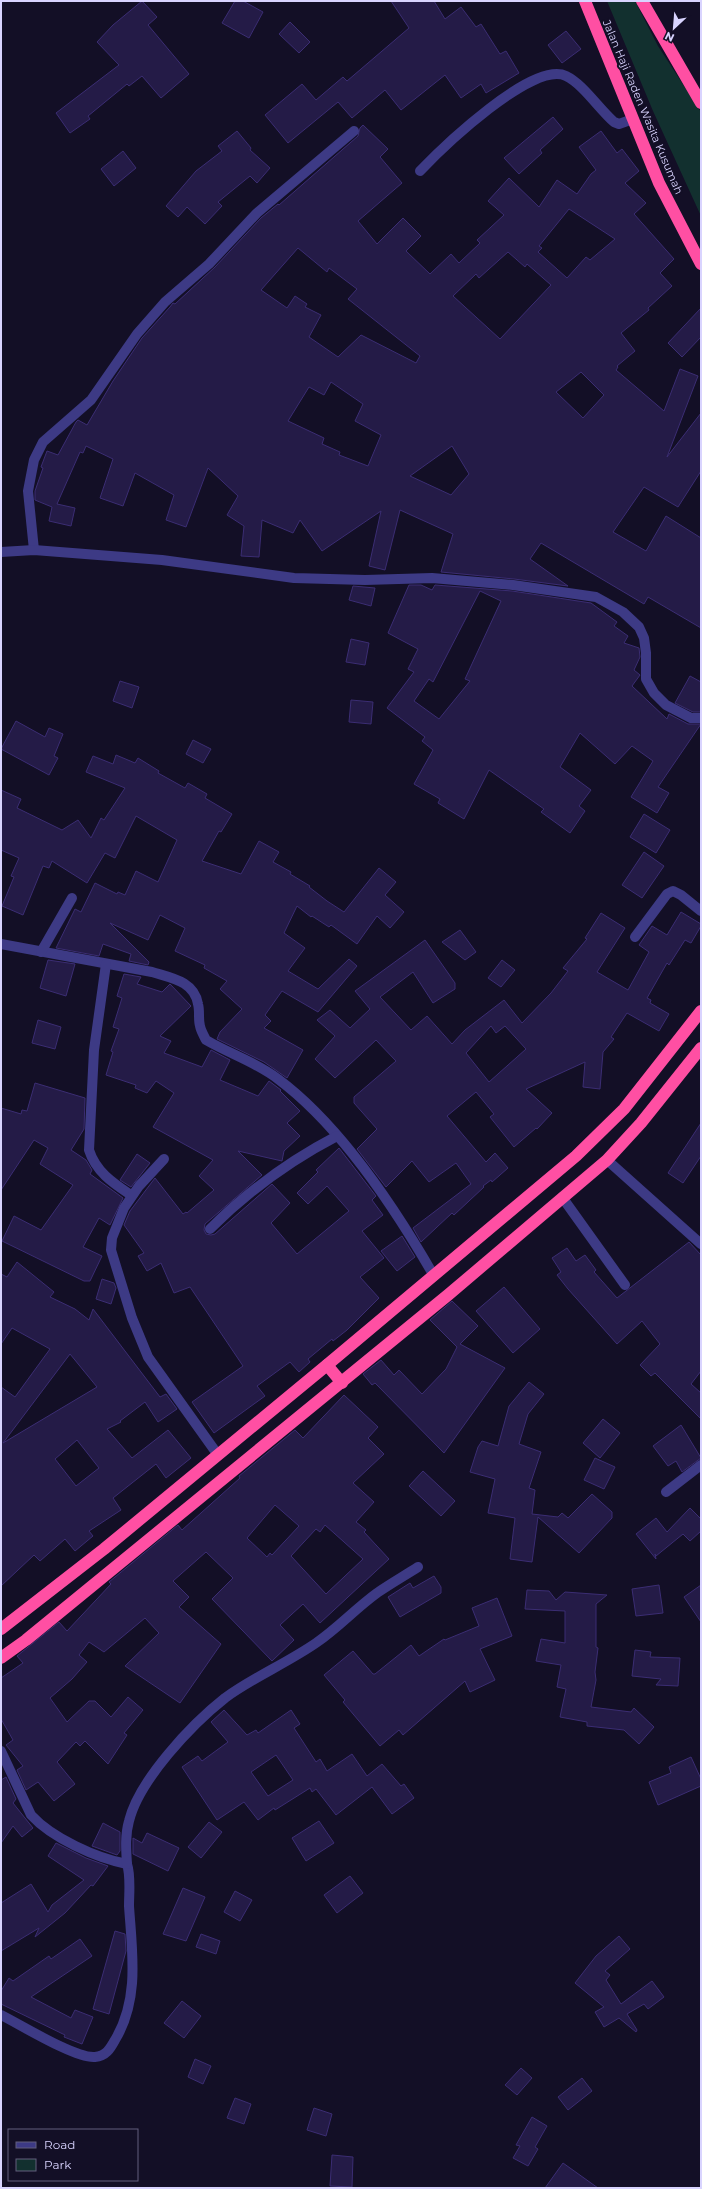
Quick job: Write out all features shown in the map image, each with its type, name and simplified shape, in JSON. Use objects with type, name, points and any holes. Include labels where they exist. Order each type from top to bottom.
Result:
[{"type":"highway","name":"Jalan Haji Raden Wasita Kusumah","points":[[585,1],[659,183],[701,264]]},
{"type":"highway","points":[[642,1],[701,103]]},
{"type":"highway","points":[[1,1629],[104,1549],[328,1365],[544,1184],[600,1134],[624,1109],[701,1011]]},
{"type":"highway","points":[[1,1658],[32,1635],[342,1383],[607,1160],[641,1123],[701,1048]]},
{"type":"highway","points":[[328,1365],[342,1383]]},
{"type":"street","points":[[420,171],[439,151],[504,97],[546,75],[564,75],[574,81],[614,122],[619,124],[633,119]]},
{"type":"street","points":[[34,550],[28,491],[34,460],[44,442],[91,400],[137,334],[165,302],[209,264],[257,213],[354,131]]},
{"type":"street","points":[[1,552],[34,550],[162,560],[294,578],[365,580],[432,578],[513,585],[596,597],[623,612],[639,627],[644,638],[646,653],[646,679],[654,693],[666,705],[691,718],[701,718]]},
{"type":"street","points":[[635,936],[667,894],[673,891],[681,895],[701,911]]},
{"type":"street","points":[[41,952],[72,898]]},
{"type":"street","points":[[1,944],[152,972],[176,979],[189,986],[196,994],[199,1004],[200,1025],[206,1040],[257,1065],[279,1080],[321,1118],[337,1136],[407,1229],[434,1276]]},
{"type":"street","points":[[106,964],[94,1050],[89,1150],[92,1160],[99,1171],[131,1195]]},
{"type":"street","points":[[210,1229],[236,1203],[270,1175],[304,1152],[337,1136]]},
{"type":"street","points":[[164,1159],[131,1195],[112,1238],[111,1250],[141,1342],[148,1357],[218,1455]]},
{"type":"street","points":[[607,1160],[701,1244]]},
{"type":"street","points":[[562,1197],[625,1285]]},
{"type":"street","points":[[666,1492],[701,1465]]},
{"type":"street","points":[[1,2015],[77,2054],[94,2057],[108,2052],[126,2017],[132,1992],[133,1974],[125,1846],[129,1821],[137,1802],[156,1769],[206,1715],[226,1698],[298,1656],[322,1639],[376,1594],[418,1567]]},
{"type":"street","points":[[1,1751],[28,1808],[39,1823],[95,1855],[127,1864]]},
{"type":"green space","points":[[607,1],[635,1],[658,46],[701,112],[701,216],[653,111]]},
{"type":"building","points":[[142,1],[157,17],[148,25],[189,74],[161,98],[142,76],[129,86],[127,84],[88,116],[90,119],[70,133],[56,113],[119,65],[97,42],[113,25]]},
{"type":"building","points":[[235,1],[243,1],[263,12],[249,38],[222,23]]},
{"type":"building","points":[[391,1],[434,1],[445,19],[461,7],[476,27],[481,24],[500,54],[506,51],[519,73],[486,93],[481,84],[461,98],[445,75],[401,110],[385,90],[352,118],[338,102],[288,143],[265,115],[302,84],[316,100],[343,77],[347,81],[409,28]]},
{"type":"building","points":[[290,22],[310,42],[299,53],[279,34]]},
{"type":"building","points":[[566,31],[581,49],[562,63],[548,45]]},
{"type":"building","points":[[553,117],[563,129],[540,150],[542,153],[519,174],[504,158]]},
{"type":"building","points":[[363,125],[388,149],[380,157],[402,183],[358,221],[377,244],[403,218],[421,236],[406,251],[430,274],[451,254],[459,263],[480,243],[477,240],[504,215],[488,201],[509,178],[539,207],[557,180],[577,194],[591,174],[596,170],[579,147],[601,131],[617,153],[622,149],[639,171],[625,183],[646,203],[634,214],[674,259],[660,273],[672,286],[648,308],[649,310],[621,333],[635,351],[617,366],[618,367],[616,370],[664,411],[680,369],[698,376],[667,457],[701,413],[701,471],[678,507],[644,487],[613,532],[646,551],[666,516],[701,538],[701,628],[648,597],[644,604],[541,543],[530,559],[568,586],[441,572],[453,534],[400,510],[385,570],[369,566],[381,511],[322,551],[300,520],[293,533],[262,520],[259,557],[241,556],[244,526],[227,515],[238,496],[208,468],[186,527],[166,520],[174,495],[135,473],[123,506],[100,498],[113,459],[86,446],[83,453],[80,452],[57,504],[75,508],[71,526],[49,521],[52,507],[35,500],[35,491],[47,451],[58,455],[76,422],[78,420],[87,425],[113,381],[142,338],[173,303],[175,304],[215,267],[261,218],[278,204],[279,205],[358,136],[360,128]],"holes":[[[569,209],[615,239],[590,260],[586,257],[567,278],[538,252],[542,248],[539,246]],[[298,248],[327,272],[329,268],[357,289],[348,299],[420,356],[416,363],[361,335],[338,357],[309,337],[321,315],[305,307],[307,304],[295,296],[287,308],[261,290]],[[508,252],[525,267],[527,264],[551,285],[500,339],[453,296],[476,274],[479,278]],[[581,372],[604,395],[583,418],[556,392]],[[331,382],[363,404],[355,421],[381,435],[368,466],[339,455],[340,452],[322,444],[324,438],[288,421],[309,387],[324,395]],[[452,446],[469,474],[451,495],[410,476]]]},
{"type":"building","points":[[237,131],[251,148],[250,150],[270,168],[257,183],[250,176],[218,202],[222,206],[205,224],[187,207],[178,217],[166,206],[196,171],[222,151],[218,146]]},
{"type":"building","points":[[123,151],[136,168],[114,186],[101,169]]},
{"type":"building","points":[[701,308],[701,337],[682,357],[668,343]]},
{"type":"building","points":[[409,585],[421,585],[432,590],[435,585],[512,591],[591,603],[617,622],[614,626],[628,636],[624,643],[639,648],[640,657],[634,670],[640,675],[632,686],[667,719],[669,714],[688,724],[701,724],[658,787],[669,793],[657,813],[631,797],[653,761],[632,746],[615,764],[580,733],[560,767],[591,790],[579,806],[585,811],[570,833],[541,812],[544,809],[489,770],[464,819],[438,803],[440,799],[414,784],[433,750],[422,741],[425,737],[387,708],[414,672],[408,669],[418,649],[388,633]],"holes":[[[480,591],[501,601],[465,679],[470,681],[439,719],[414,701],[429,679],[433,682]]]},
{"type":"building","points":[[353,586],[375,588],[371,606],[349,600]]},
{"type":"building","points":[[351,639],[369,643],[365,665],[346,662]]},
{"type":"building","points":[[690,676],[701,682],[701,712],[693,712],[675,703]]},
{"type":"building","points":[[120,681],[139,687],[132,708],[113,701]]},
{"type":"building","points":[[351,700],[373,702],[371,724],[349,722]]},
{"type":"building","points":[[16,721],[45,737],[49,728],[63,734],[54,756],[58,758],[49,775],[1,749]]},
{"type":"building","points":[[193,740],[211,749],[203,763],[186,754]]},
{"type":"building","points":[[116,755],[135,763],[138,758],[159,771],[158,773],[185,788],[188,783],[207,794],[205,798],[232,814],[221,832],[219,831],[202,861],[241,874],[259,841],[279,852],[273,862],[291,872],[290,874],[310,886],[309,887],[327,901],[344,912],[379,868],[396,882],[385,895],[404,912],[390,928],[377,916],[357,944],[331,925],[329,927],[312,916],[311,917],[297,906],[284,933],[305,948],[288,971],[318,989],[349,959],[357,966],[318,1012],[282,991],[265,1015],[271,1021],[264,1028],[303,1050],[287,1078],[264,1062],[217,1039],[220,1032],[242,1009],[220,989],[227,981],[204,968],[205,965],[175,951],[185,928],[160,915],[148,940],[110,923],[149,962],[148,965],[129,961],[131,954],[103,944],[99,956],[56,948],[75,909],[81,912],[95,883],[117,894],[118,892],[125,895],[136,871],[158,882],[177,840],[136,816],[115,858],[105,853],[87,883],[52,861],[49,868],[43,866],[23,915],[2,906],[14,877],[11,876],[19,858],[1,850],[1,790],[21,799],[17,808],[62,830],[78,820],[91,838],[101,818],[104,820],[125,788],[86,772],[93,756],[113,764]]},
{"type":"building","points":[[644,814],[670,830],[656,853],[630,837]]},
{"type":"building","points":[[644,852],[664,866],[642,898],[622,885]]},
{"type":"building","points":[[681,912],[701,924],[691,943],[685,940],[669,965],[667,963],[647,998],[651,1000],[650,1003],[669,1014],[659,1031],[627,1013],[611,1037],[614,1039],[603,1052],[600,1089],[583,1087],[585,1062],[526,1089],[552,1113],[537,1129],[536,1128],[514,1147],[490,1117],[494,1114],[476,1092],[447,1116],[486,1162],[495,1153],[508,1168],[492,1182],[491,1180],[483,1186],[484,1187],[454,1215],[452,1213],[421,1242],[413,1228],[471,1184],[456,1163],[429,1182],[412,1161],[386,1187],[357,1149],[377,1129],[354,1103],[354,1097],[396,1061],[376,1040],[335,1078],[315,1059],[335,1036],[317,1020],[330,1010],[350,1028],[370,1009],[355,991],[425,940],[455,983],[455,989],[433,1003],[413,972],[380,997],[411,1030],[427,1016],[452,1044],[465,1030],[504,1000],[522,1023],[551,993],[568,971],[563,968],[587,939],[585,938],[601,913],[625,928],[597,972],[628,990],[649,952],[639,945],[652,926],[667,935]],"holes":[[[491,1026],[496,1033],[505,1026],[526,1049],[489,1082],[466,1053]]]},
{"type":"building","points":[[460,930],[476,952],[465,960],[442,942]]},
{"type":"building","points":[[48,960],[75,964],[66,996],[40,988]]},
{"type":"building","points":[[502,960],[515,970],[501,987],[488,978]]},
{"type":"building","points":[[124,974],[141,977],[137,984],[162,992],[170,984],[191,1006],[160,1036],[171,1041],[164,1053],[202,1067],[211,1050],[230,1060],[220,1080],[258,1096],[269,1081],[281,1090],[280,1091],[300,1111],[287,1123],[300,1136],[284,1151],[282,1161],[238,1151],[262,1175],[205,1224],[204,1230],[206,1234],[215,1234],[272,1184],[290,1203],[271,1223],[297,1254],[349,1211],[327,1186],[308,1204],[297,1193],[318,1172],[316,1170],[339,1148],[376,1196],[372,1200],[383,1215],[362,1231],[384,1258],[360,1277],[379,1298],[347,1330],[333,1341],[332,1339],[308,1359],[310,1362],[299,1372],[290,1362],[257,1386],[265,1396],[214,1433],[192,1402],[243,1366],[190,1287],[174,1293],[161,1263],[147,1271],[138,1256],[144,1253],[124,1225],[130,1211],[155,1178],[183,1214],[186,1212],[187,1213],[214,1190],[199,1176],[213,1160],[153,1127],[174,1093],[156,1081],[147,1093],[135,1088],[136,1085],[106,1075],[113,1052],[111,1051],[119,1029],[113,1027],[122,998],[117,996]]},
{"type":"building","points":[[38,1020],[61,1027],[55,1049],[32,1043]]},
{"type":"building","points":[[35,1083],[85,1098],[84,1129],[71,1150],[86,1160],[92,1170],[90,1174],[123,1198],[110,1225],[99,1218],[83,1247],[102,1256],[90,1281],[84,1281],[2,1241],[14,1216],[41,1230],[73,1185],[40,1164],[48,1148],[34,1140],[1,1190],[1,1108],[21,1114],[22,1110],[27,1111]]},
{"type":"building","points":[[701,1123],[701,1156],[683,1183],[668,1173]]},
{"type":"building","points":[[137,1154],[150,1163],[131,1187],[120,1180]]},
{"type":"building","points":[[402,1236],[415,1257],[397,1271],[381,1251]]},
{"type":"building","points":[[689,1242],[701,1255],[701,1371],[691,1384],[701,1393],[701,1419],[655,1373],[651,1376],[640,1365],[660,1344],[642,1321],[617,1344],[557,1275],[561,1272],[552,1258],[567,1248],[576,1261],[585,1255],[596,1270],[594,1272],[617,1298]]},
{"type":"building","points":[[17,1262],[54,1292],[50,1297],[75,1309],[89,1320],[93,1309],[160,1397],[166,1394],[177,1409],[158,1422],[145,1402],[120,1421],[121,1422],[107,1429],[132,1458],[168,1430],[191,1458],[166,1478],[156,1464],[113,1498],[121,1510],[89,1531],[93,1536],[75,1551],[65,1539],[40,1561],[34,1555],[1,1586],[1,1387],[15,1397],[50,1349],[12,1328],[1,1344],[1,1274],[7,1277]],"holes":[[[70,1354],[97,1387],[3,1443]],[[77,1440],[99,1468],[76,1486],[55,1459]]]},
{"type":"building","points":[[102,1279],[114,1283],[116,1288],[111,1304],[96,1299]]},
{"type":"building","points":[[504,1287],[540,1329],[513,1353],[476,1311]]},
{"type":"building","points":[[452,1301],[478,1326],[460,1344],[505,1368],[444,1453],[375,1383],[372,1385],[363,1374],[381,1360],[394,1375],[399,1370],[422,1394],[446,1369],[457,1347],[430,1320]]},
{"type":"building","points":[[529,1382],[544,1394],[528,1414],[519,1444],[541,1452],[529,1488],[535,1490],[532,1514],[558,1517],[562,1513],[568,1518],[592,1494],[612,1512],[612,1518],[579,1553],[538,1517],[532,1562],[510,1559],[515,1518],[488,1513],[495,1479],[470,1472],[478,1447],[482,1441],[498,1446],[509,1406]]},
{"type":"building","points":[[344,1395],[378,1427],[368,1438],[384,1454],[353,1483],[374,1502],[356,1522],[366,1530],[364,1532],[389,1559],[320,1623],[303,1604],[280,1625],[294,1640],[272,1661],[212,1599],[233,1578],[206,1552],[173,1581],[189,1597],[179,1607],[221,1644],[180,1703],[125,1666],[159,1633],[145,1618],[104,1652],[89,1642],[79,1655],[87,1662],[72,1679],[50,1698],[67,1722],[89,1701],[95,1701],[111,1717],[128,1697],[143,1710],[124,1733],[127,1735],[108,1764],[85,1741],[80,1746],[76,1742],[57,1762],[75,1784],[54,1801],[38,1782],[26,1790],[17,1770],[23,1766],[6,1745],[13,1740],[1,1719],[1,1678],[23,1663],[17,1656],[59,1622],[67,1631],[111,1584],[109,1582],[178,1525],[182,1530],[240,1478],[239,1476],[295,1430],[303,1438]],"holes":[[[275,1505],[299,1526],[272,1555],[270,1553],[267,1557],[247,1538]],[[325,1525],[363,1559],[326,1594],[291,1556],[316,1529],[320,1532]]]},
{"type":"building","points":[[603,1419],[620,1433],[600,1458],[583,1443]]},
{"type":"building","points":[[681,1425],[701,1458],[682,1472],[676,1461],[668,1466],[653,1446]]},
{"type":"building","points":[[595,1458],[615,1467],[604,1489],[584,1480]]},
{"type":"building","points":[[423,1471],[455,1501],[441,1516],[409,1486]]},
{"type":"building","points":[[690,1508],[701,1519],[701,1531],[690,1541],[683,1534],[656,1556],[655,1554],[656,1559],[636,1534],[656,1518],[667,1532]]},
{"type":"building","points":[[434,1576],[441,1587],[441,1593],[400,1617],[388,1597],[410,1583],[413,1588]]},
{"type":"building","points":[[659,1585],[663,1613],[636,1616],[632,1589]]},
{"type":"building","points":[[701,1585],[701,1622],[684,1597]]},
{"type":"building","points":[[527,1590],[549,1591],[556,1600],[565,1592],[607,1595],[596,1604],[596,1647],[598,1648],[595,1672],[596,1680],[591,1707],[631,1712],[634,1708],[654,1727],[639,1744],[624,1730],[587,1726],[587,1722],[560,1717],[566,1689],[557,1687],[561,1665],[536,1661],[541,1639],[565,1643],[565,1611],[525,1609]]},
{"type":"building","points":[[497,1598],[512,1636],[480,1649],[495,1680],[470,1692],[465,1681],[403,1735],[399,1730],[380,1746],[343,1702],[345,1700],[324,1675],[353,1651],[373,1674],[375,1674],[411,1645],[419,1656],[444,1639],[445,1640],[479,1626],[472,1608]]},
{"type":"building","points":[[635,1650],[651,1652],[650,1657],[680,1658],[678,1686],[656,1685],[661,1679],[632,1676]]},
{"type":"building","points":[[224,1710],[247,1735],[256,1730],[258,1733],[291,1710],[300,1724],[294,1728],[316,1762],[320,1759],[327,1771],[352,1754],[367,1776],[382,1764],[401,1786],[404,1784],[414,1798],[392,1814],[372,1787],[336,1815],[316,1789],[312,1792],[310,1788],[275,1810],[274,1808],[258,1820],[244,1802],[217,1820],[182,1767],[198,1756],[202,1761],[228,1742],[211,1722]],"holes":[[[276,1755],[293,1780],[268,1796],[251,1772]]]},
{"type":"building","points":[[691,1757],[701,1779],[701,1786],[658,1805],[649,1782],[671,1773],[669,1767]]},
{"type":"building","points":[[6,1777],[16,1799],[13,1803],[33,1828],[22,1837],[13,1826],[1,1843],[1,1780]]},
{"type":"building","points":[[319,1821],[334,1843],[306,1861],[292,1838]]},
{"type":"building","points":[[209,1822],[222,1832],[201,1858],[188,1847]]},
{"type":"building","points":[[103,1823],[120,1832],[120,1851],[117,1855],[92,1846]]},
{"type":"building","points":[[147,1833],[179,1848],[168,1871],[133,1854],[133,1838],[142,1843]]},
{"type":"building","points":[[56,1843],[86,1858],[108,1866],[93,1886],[91,1885],[65,1913],[35,1937],[39,1928],[1,1951],[1,1903],[31,1884],[48,1912],[52,1905],[84,1880],[48,1856]]},
{"type":"building","points":[[350,1876],[363,1893],[337,1913],[324,1895]]},
{"type":"building","points":[[183,1888],[205,1897],[186,1941],[163,1934]]},
{"type":"building","points":[[235,1891],[252,1900],[240,1921],[224,1912]]},
{"type":"building","points":[[115,1931],[125,1934],[126,1951],[109,2014],[93,2009]]},
{"type":"building","points":[[201,1934],[220,1941],[216,1954],[196,1947]]},
{"type":"building","points":[[619,1936],[630,1949],[605,1971],[610,1975],[606,1980],[621,2004],[652,1981],[664,1997],[648,2009],[644,2004],[627,2014],[637,2030],[636,2032],[619,2018],[604,2027],[595,2012],[604,2007],[575,1983],[596,1956]]},
{"type":"building","points":[[80,1939],[92,1956],[31,1997],[71,2018],[75,2010],[93,2017],[82,2044],[64,2037],[65,2035],[1,2004],[1,1991],[9,1978],[13,1981],[49,1956],[51,1959]]},
{"type":"building","points":[[182,2001],[201,2016],[184,2038],[164,2023]]},
{"type":"building","points":[[195,2059],[211,2066],[203,2084],[188,2077]]},
{"type":"building","points":[[521,2068],[532,2078],[517,2095],[505,2085]]},
{"type":"building","points":[[582,2078],[592,2091],[568,2110],[558,2097]]},
{"type":"building","points":[[235,2098],[251,2104],[244,2124],[227,2118]]},
{"type":"building","points":[[314,2108],[332,2114],[326,2136],[307,2130]]},
{"type":"building","points":[[532,2117],[547,2126],[535,2147],[538,2149],[528,2166],[513,2158],[520,2146],[516,2145]]},
{"type":"building","points":[[332,2155],[353,2157],[352,2187],[330,2186]]},
{"type":"building","points":[[563,2163],[598,2188],[545,2188]]}]
